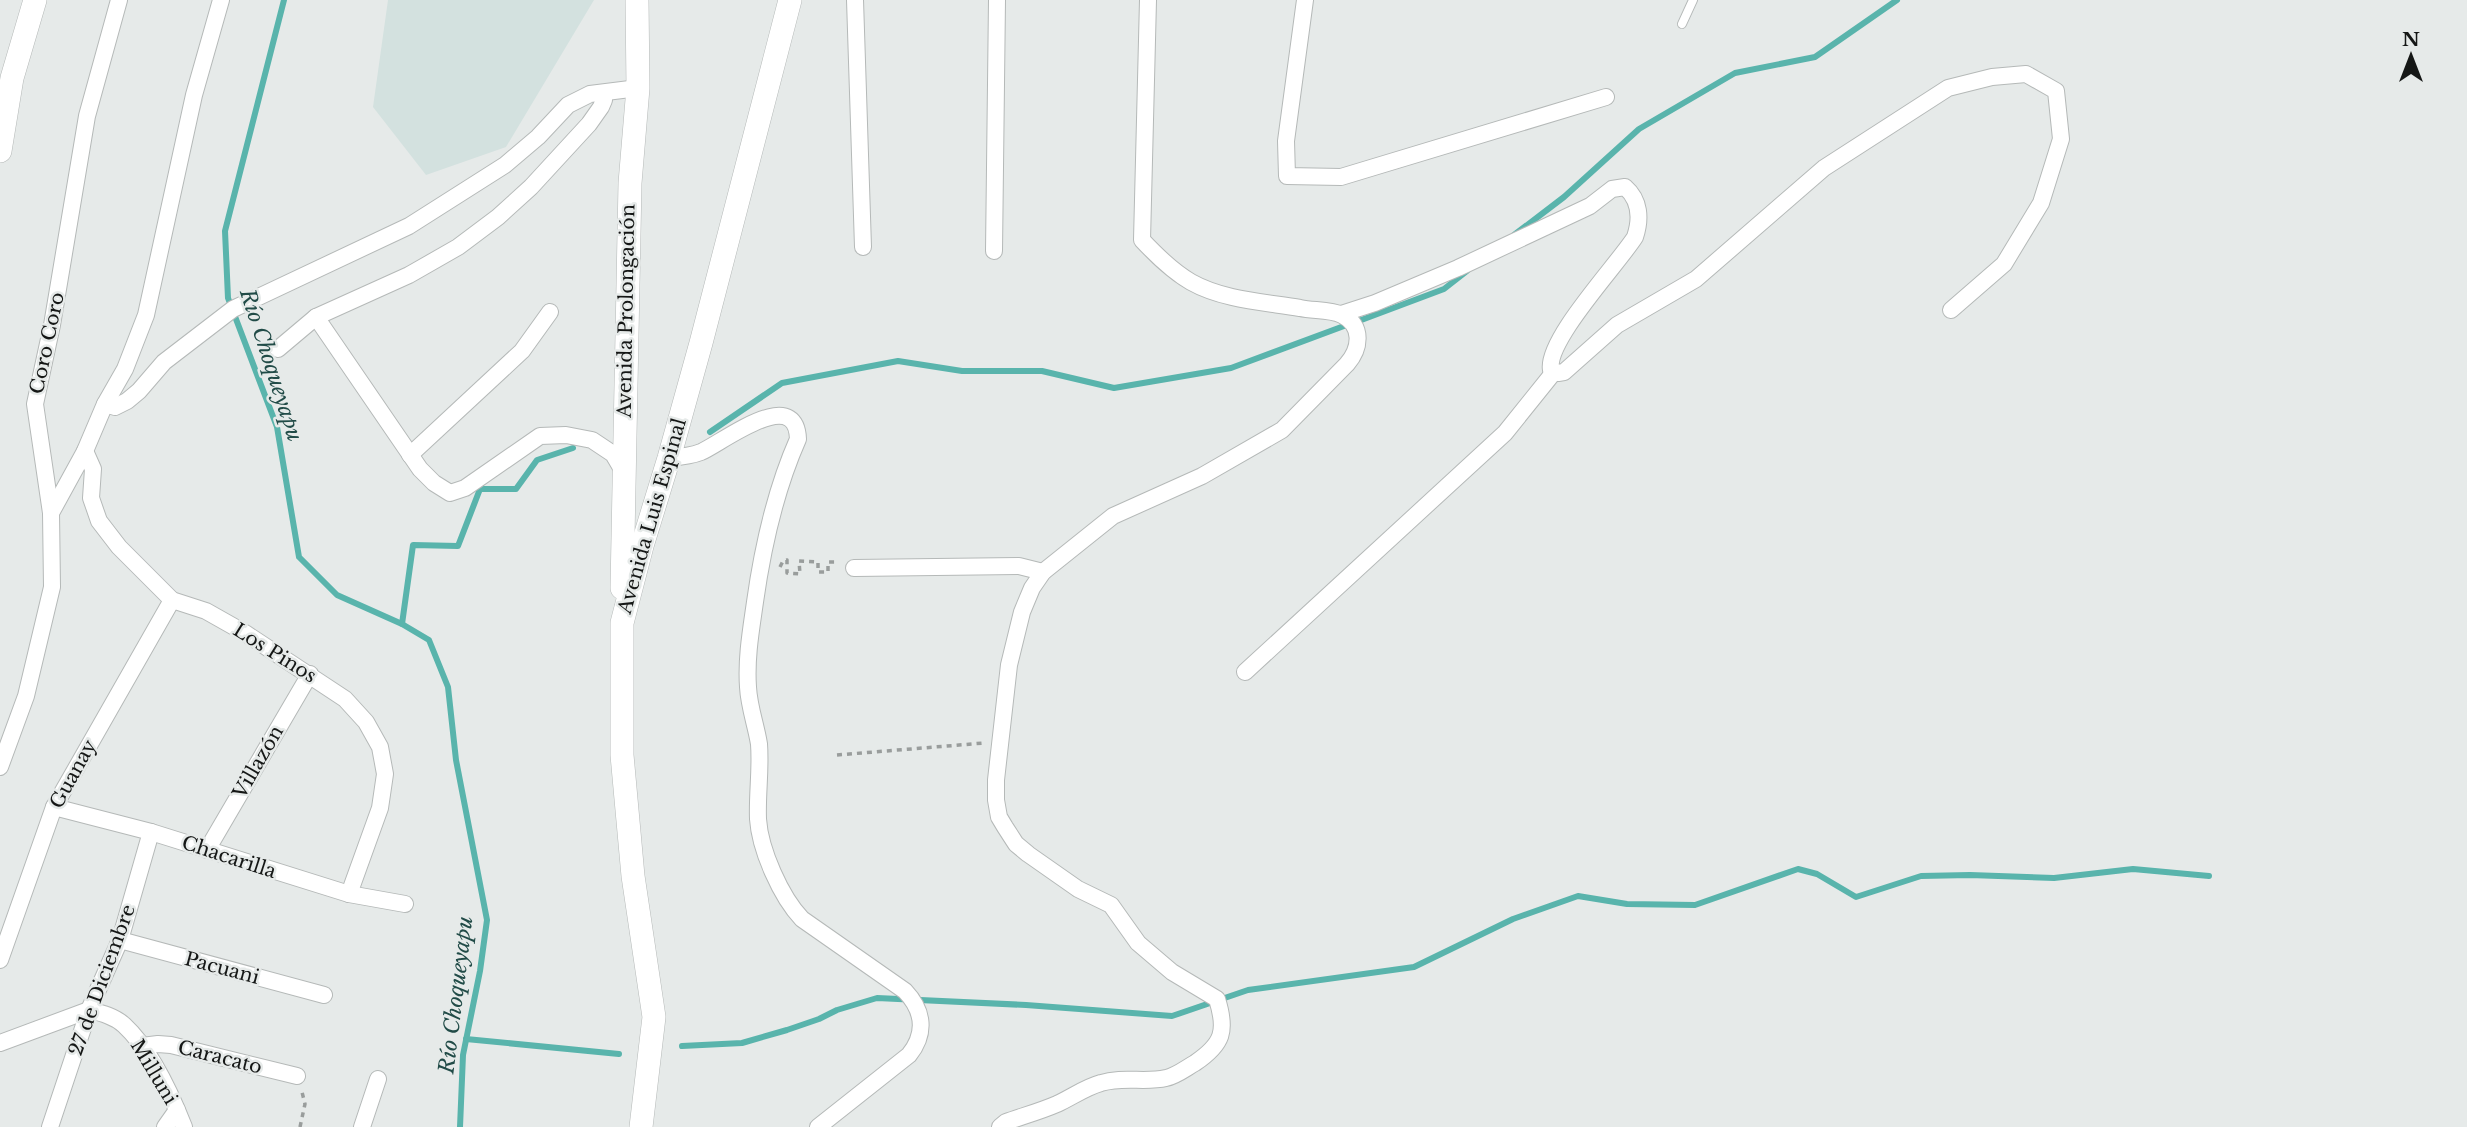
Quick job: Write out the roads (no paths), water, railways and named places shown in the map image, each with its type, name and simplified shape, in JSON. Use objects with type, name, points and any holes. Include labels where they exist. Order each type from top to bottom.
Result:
[{"type":"street","points":[[0,150],[12,78],[35,0]]},
{"type":"street","name":"Coro Coro","points":[[0,767],[26,696],[52,587],[51,513],[35,404],[52,325],[87,116],[119,0]]},
{"type":"street","points":[[51,513],[125,369],[146,315],[194,95],[221,0]]},
{"type":"street","name":"Avenida Prolongación","points":[[622,623],[629,183],[638,88],[637,0]]},
{"type":"street","name":"Avenida Luis Espinal","points":[[641,1127],[654,1017],[633,877],[622,755],[622,623],[669,458],[790,0]]},
{"type":"street","points":[[855,0],[863,247]]},
{"type":"street","points":[[994,251],[997,0]]},
{"type":"street","points":[[1148,0],[1142,240],[1168,266],[1191,282],[1216,292],[1341,314],[1375,303],[1458,268],[1590,206],[1612,189],[1625,187],[1638,209],[1635,237],[1571,321],[1552,355],[1550,370],[1564,372],[1617,325],[1696,279],[1824,168],[1871,136],[1914,112],[1948,88],[1992,77],[2026,74],[2056,90],[2061,139],[2041,203],[2004,264],[1951,310]]},
{"type":"street","points":[[1305,0],[1286,141],[1286,176],[1341,177],[1606,97]]},
{"type":"street","points":[[105,404],[115,407],[127,401],[164,362],[233,309],[409,226],[505,165],[538,137],[568,105],[590,94],[638,88]]},
{"type":"street","points":[[278,349],[316,317],[409,275],[458,247],[498,217],[531,187],[589,124],[601,107],[604,93]]},
{"type":"street","points":[[410,455],[522,351],[550,312]]},
{"type":"street","points":[[1000,1127],[1006,1122],[1054,1105],[1098,1083],[1175,1075],[1211,1052],[1219,1042],[1222,1032],[1222,1015],[1217,999],[1172,972],[1138,943],[1111,905],[1078,889],[1016,844],[999,817],[996,800],[1009,666],[1022,612],[1032,588],[1043,572],[1113,516],[1202,475],[1282,430],[1356,354],[1359,340],[1356,329],[1341,314]]},
{"type":"street","points":[[316,317],[420,469],[434,483],[450,492],[465,488],[540,436],[566,435],[592,440],[612,454],[623,471]]},
{"type":"street","points":[[1245,672],[1505,433],[1554,372]]},
{"type":"street","points":[[669,458],[686,457],[703,451],[727,435],[762,418],[778,415],[788,418],[795,424],[798,432],[799,439],[773,505],[763,544],[747,657],[750,706],[759,745],[760,836],[783,893],[792,908],[821,933],[905,991],[914,1000],[921,1016],[922,1029],[918,1044],[909,1055],[818,1127]]},
{"type":"street","name":"Los Pinos","points":[[85,451],[93,469],[91,498],[99,520],[120,547],[172,600],[206,611],[310,674],[345,699],[366,722],[380,747],[384,774],[380,808],[349,894]]},
{"type":"street","points":[[854,568],[1019,566],[1043,572]]},
{"type":"street","name":"Guanay","points":[[0,960],[54,807],[172,600]]},
{"type":"street","name":"Villazón","points":[[206,849],[310,674]]},
{"type":"street","name":"Chacarilla","points":[[54,807],[151,832],[349,894],[405,904]]},
{"type":"street","name":"27 de Diciembre","points":[[50,1127],[89,1010],[120,940],[151,832]]},
{"type":"street","name":"Pacuani","points":[[120,940],[324,996]]},
{"type":"street","points":[[0,1043],[89,1010]]},
{"type":"street","name":"Milluni","points":[[89,1010],[104,1013],[122,1023],[142,1046],[184,1127]]},
{"type":"street","name":"Caracato","points":[[142,1046],[171,1045],[297,1076]]},
{"type":"street","points":[[362,1127],[379,1079]]},
{"type":"street","points":[[165,1127],[177,1110]]},
{"type":"lane","points":[[1682,24],[1693,0]]},
{"type":"waterway","name":"Río Choqueyapu","points":[[284,0],[225,231],[228,298],[277,427],[299,557],[337,595],[402,624],[429,640],[448,687],[456,760],[487,920],[463,1055],[460,1127]]},
{"type":"waterway","points":[[1514,235],[1564,197],[1639,129],[1735,73],[1815,57],[1897,0]]},
{"type":"waterway","points":[[1356,322],[1444,289],[1467,271]]},
{"type":"waterway","points":[[710,432],[782,383],[898,361],[962,371],[1042,371],[1114,388],[1231,368],[1344,326]]},
{"type":"waterway","points":[[402,624],[413,545],[458,546],[480,489],[516,489],[537,460],[573,448]]},
{"type":"waterway","points":[[682,1046],[742,1043],[877,998],[1172,1016],[1248,990],[1414,967],[1513,919],[1578,896],[1627,904],[1695,905],[1798,869],[1817,874],[1856,897],[1921,876],[2054,878],[2133,869],[2209,876]]},
{"type":"waterway","points":[[466,1039],[619,1054]]}]
